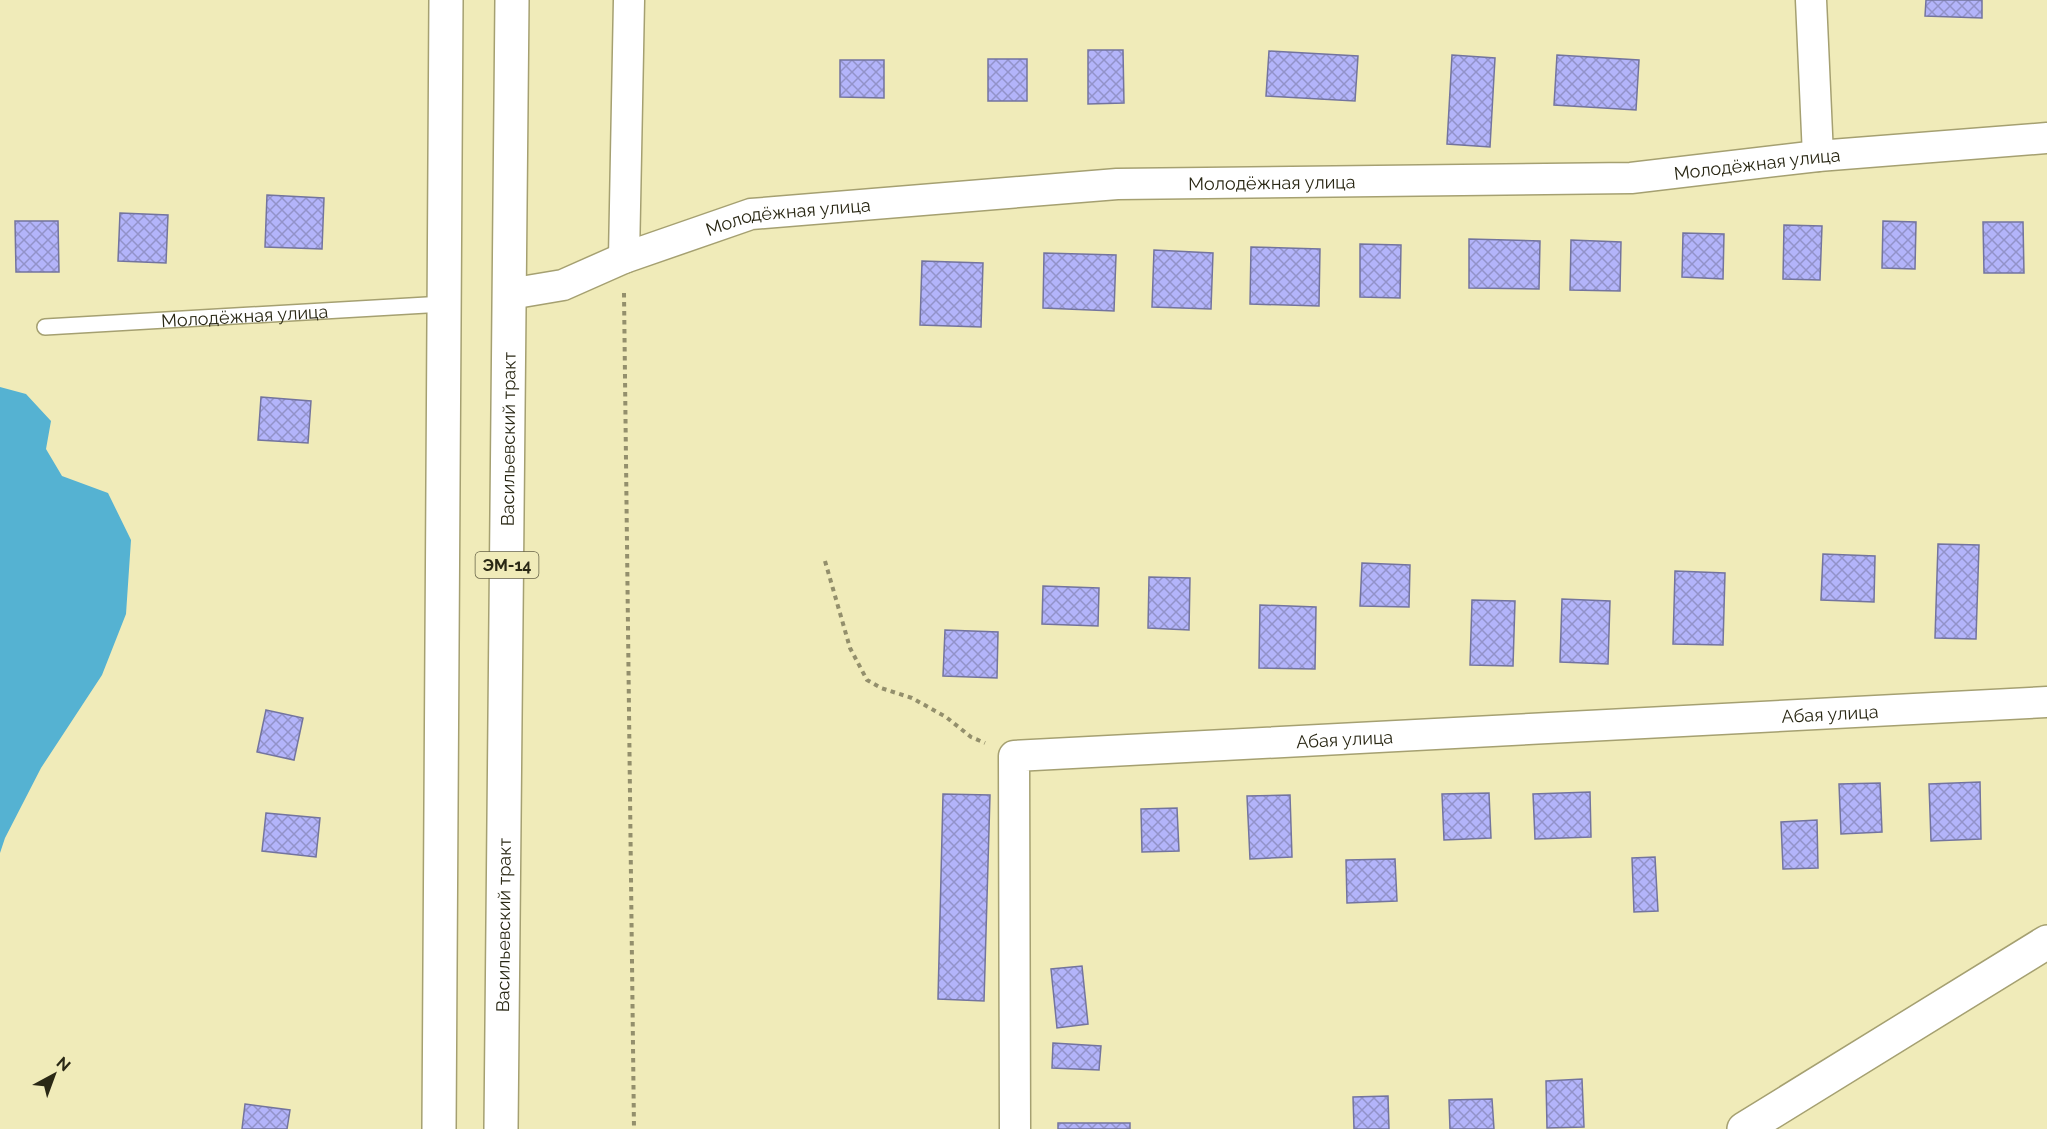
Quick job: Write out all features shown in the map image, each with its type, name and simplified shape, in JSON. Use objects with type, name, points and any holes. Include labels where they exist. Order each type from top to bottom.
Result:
[{"type":"main road","points":[[439,1129],[446,0]]},
{"type":"main road","name":"Васильевский тракт","points":[[501,1129],[513,0]]},
{"type":"main road","points":[[1744,1129],[2047,942]]},
{"type":"street","points":[[624,258],[629,0]]},
{"type":"street","points":[[1811,0],[1818,156]]},
{"type":"street","name":"Молодёжная улица","points":[[510,294],[563,285],[624,258],[751,214],[1116,184],[1631,178],[1818,156],[2047,138]]},
{"type":"street","name":"Абая улица","points":[[1014,756],[2047,702]]},
{"type":"street","points":[[1014,756],[1015,1129]]},
{"type":"lane","name":"Молодёжная улица","points":[[45,327],[444,304]]},
{"type":"path","points":[[624,258],[634,1129]]},
{"type":"path","points":[[825,561],[850,648],[867,680],[881,688],[912,698],[946,717],[971,737],[1014,756]]},
{"type":"water","points":[[0,387],[26,394],[51,421],[46,449],[62,476],[108,493],[131,540],[126,614],[102,675],[41,768],[5,838],[0,853]]},
{"type":"building","points":[[1926,0],[1982,0],[1982,18],[1925,16]]},
{"type":"building","points":[[1088,50],[1123,50],[1124,103],[1088,104]]},
{"type":"building","points":[[1269,51],[1358,56],[1355,101],[1266,96]]},
{"type":"building","points":[[1452,55],[1495,58],[1490,147],[1447,144]]},
{"type":"building","points":[[1557,55],[1639,60],[1636,110],[1554,105]]},
{"type":"building","points":[[988,59],[1027,59],[1027,101],[988,101]]},
{"type":"building","points":[[840,60],[884,60],[884,98],[840,97]]},
{"type":"building","points":[[267,195],[324,198],[322,249],[265,247]]},
{"type":"building","points":[[120,213],[168,215],[166,263],[118,261]]},
{"type":"building","points":[[15,221],[58,221],[59,272],[16,272]]},
{"type":"building","points":[[1883,221],[1916,222],[1915,269],[1882,268]]},
{"type":"building","points":[[1983,222],[2023,222],[2024,273],[1984,273]]},
{"type":"building","points":[[1784,225],[1822,226],[1820,280],[1783,279]]},
{"type":"building","points":[[1683,233],[1724,234],[1723,279],[1682,277]]},
{"type":"building","points":[[1469,239],[1540,241],[1539,289],[1469,288]]},
{"type":"building","points":[[1571,240],[1621,242],[1620,291],[1570,290]]},
{"type":"building","points":[[1360,244],[1401,245],[1400,298],[1360,297]]},
{"type":"building","points":[[1251,247],[1320,249],[1319,306],[1250,304]]},
{"type":"building","points":[[1154,250],[1213,253],[1211,309],[1152,307]]},
{"type":"building","points":[[1044,253],[1116,255],[1114,311],[1043,308]]},
{"type":"building","points":[[922,261],[983,263],[981,327],[920,325]]},
{"type":"building","points":[[261,397],[311,401],[308,443],[258,440]]},
{"type":"building","points":[[1938,544],[1979,545],[1976,639],[1935,638]]},
{"type":"building","points":[[1823,554],[1875,556],[1874,602],[1821,600]]},
{"type":"building","points":[[1362,563],[1410,565],[1409,607],[1360,606]]},
{"type":"building","points":[[1675,571],[1725,573],[1723,645],[1673,644]]},
{"type":"building","points":[[1149,577],[1190,578],[1189,630],[1148,628]]},
{"type":"building","points":[[1043,586],[1099,588],[1098,626],[1042,624]]},
{"type":"building","points":[[1562,599],[1610,601],[1608,664],[1560,662]]},
{"type":"building","points":[[1472,600],[1515,601],[1513,666],[1470,665]]},
{"type":"building","points":[[1260,605],[1316,607],[1315,669],[1259,668]]},
{"type":"building","points":[[945,630],[998,632],[997,678],[943,676]]},
{"type":"building","points":[[266,710],[303,718],[294,760],[257,752]]},
{"type":"building","points":[[1980,782],[1981,839],[1931,841],[1929,784]]},
{"type":"building","points":[[1880,783],[1882,832],[1841,834],[1839,784]]},
{"type":"building","points":[[1590,792],[1591,837],[1535,839],[1533,794]]},
{"type":"building","points":[[1489,793],[1491,838],[1444,840],[1442,794]]},
{"type":"building","points":[[943,794],[990,795],[984,1001],[938,999]]},
{"type":"building","points":[[1290,795],[1292,857],[1250,859],[1247,796]]},
{"type":"building","points":[[1177,808],[1179,851],[1142,852],[1141,809]]},
{"type":"building","points":[[266,813],[320,818],[316,857],[262,851]]},
{"type":"building","points":[[1817,820],[1818,868],[1783,869],[1781,822]]},
{"type":"building","points":[[1655,857],[1658,911],[1634,912],[1632,858]]},
{"type":"building","points":[[1395,859],[1397,901],[1347,903],[1346,860]]},
{"type":"building","points":[[1082,966],[1088,1024],[1057,1028],[1051,969]]},
{"type":"building","points":[[1053,1043],[1101,1046],[1099,1070],[1052,1068]]},
{"type":"building","points":[[1582,1079],[1584,1127],[1547,1128],[1546,1081]]},
{"type":"building","points":[[1388,1096],[1389,1129],[1354,1129],[1353,1097]]},
{"type":"building","points":[[1492,1099],[1494,1129],[1450,1129],[1449,1100]]},
{"type":"building","points":[[245,1104],[290,1110],[287,1129],[242,1129]]},
{"type":"building","points":[[1058,1123],[1130,1123],[1130,1129],[1058,1129]]}]
